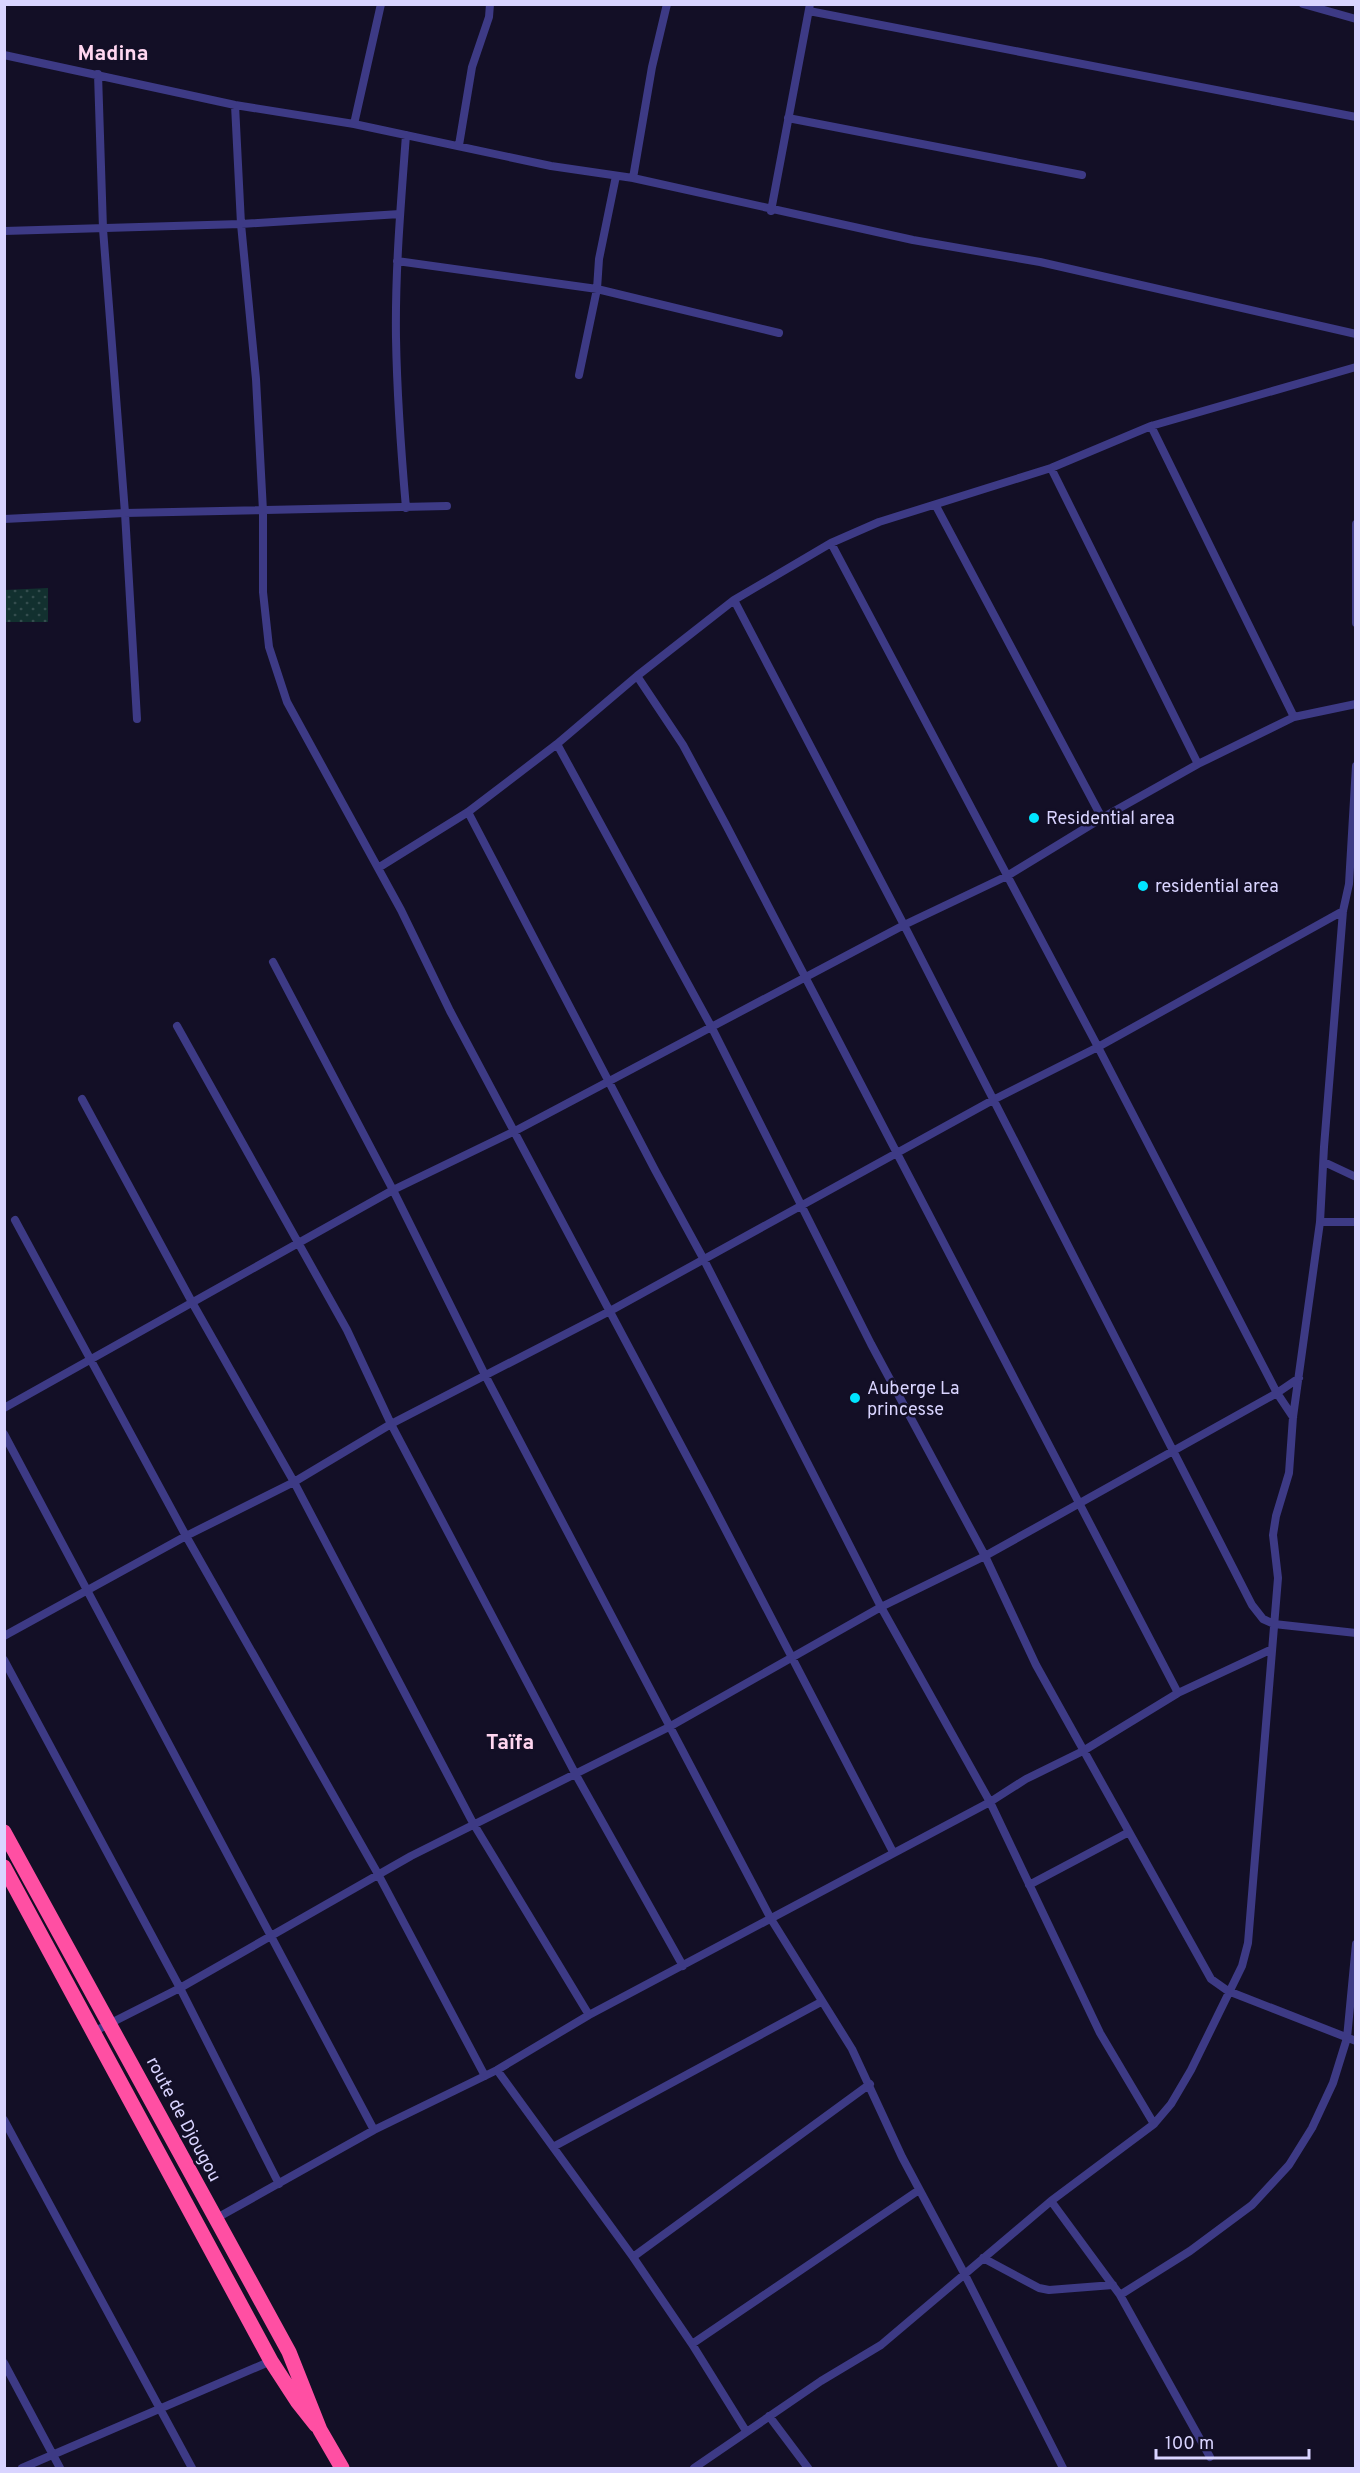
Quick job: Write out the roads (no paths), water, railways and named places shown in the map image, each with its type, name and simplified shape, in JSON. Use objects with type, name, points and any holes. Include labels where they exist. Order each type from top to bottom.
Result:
[{"type":"highway","name":"route de Djougou","points":[[4,1832],[289,2352],[320,2430]]},
{"type":"highway","name":"route de Djougou","points":[[4,1867],[271,2361],[302,2409],[320,2430],[342,2469]]},
{"type":"highway","points":[[235,2293],[251,2283]]},
{"type":"street","points":[[354,124],[381,4]]},
{"type":"street","points":[[459,145],[472,67],[489,17],[490,4]]},
{"type":"street","points":[[633,178],[652,67],[667,4]]},
{"type":"street","points":[[1303,4],[1356,19]]},
{"type":"street","points":[[771,211],[809,8],[1356,117]]},
{"type":"street","points":[[4,55],[235,105],[354,124],[551,166],[633,178],[771,211],[913,240],[1040,262],[1356,334]]},
{"type":"street","points":[[98,74],[103,229],[125,513],[137,718]]},
{"type":"street","points":[[235,105],[241,224],[256,379],[263,511],[263,592],[269,647],[287,702],[378,868],[450,1011],[893,1852]]},
{"type":"street","points":[[788,118],[1082,175]]},
{"type":"street","points":[[406,135],[397,261],[396,347],[399,433],[406,508]]},
{"type":"street","points":[[579,375],[597,289],[599,259],[615,176]]},
{"type":"street","points":[[4,231],[241,224],[400,214]]},
{"type":"street","points":[[397,261],[597,289],[779,333]]},
{"type":"street","points":[[378,868],[468,812],[557,744],[637,676],[734,600],[831,543],[879,522],[936,506],[1051,468],[1151,426],[1356,367]]},
{"type":"street","points":[[1151,426],[1294,717]]},
{"type":"street","points":[[1051,468],[1198,764]]},
{"type":"street","points":[[4,519],[125,513],[447,506]]},
{"type":"street","points":[[936,506],[1102,818]]},
{"type":"street","points":[[1356,524],[1356,623]]},
{"type":"street","points":[[831,543],[1098,1047],[1277,1393],[1293,1417]]},
{"type":"street","points":[[734,600],[904,925],[1252,1605],[1263,1619],[1274,1624],[1356,1633]]},
{"type":"street","points":[[637,676],[682,745],[807,977],[1178,1693]]},
{"type":"street","points":[[4,1408],[393,1190],[610,1082],[904,925],[1007,876],[1102,818],[1198,764],[1294,717],[1356,704]]},
{"type":"street","points":[[557,744],[712,1028],[871,1344],[986,1556],[1036,1665],[1211,1979],[1228,1991],[1351,2039]]},
{"type":"street","points":[[694,2469],[746,2431],[881,2344],[1051,2200],[1154,2124],[1171,2104],[1186,2078],[1242,1966],[1248,1943],[1278,1578],[1273,1535],[1276,1516],[1289,1473],[1293,1417],[1320,1222],[1343,911],[1352,885],[1356,766]]},
{"type":"street","points":[[468,812],[655,1170],[704,1258],[881,1607],[990,1802],[1100,2033],[1154,2124]]},
{"type":"street","points":[[4,1636],[186,1536],[294,1482],[391,1424],[610,1311],[993,1100],[1098,1047],[1343,911]]},
{"type":"street","points":[[273,962],[393,1190],[485,1376],[771,1919],[852,2049],[919,2190],[964,2273],[1063,2469]]},
{"type":"street","points":[[177,1026],[347,1330],[391,1424],[576,1775],[683,1966]]},
{"type":"street","points":[[82,1099],[193,1304],[294,1482],[473,1823],[589,2015]]},
{"type":"street","points":[[1324,1162],[1356,1177]]},
{"type":"street","points":[[15,1220],[186,1536],[378,1874],[485,2076]]},
{"type":"street","points":[[1320,1222],[1356,1222]]},
{"type":"street","points":[[93,2032],[180,1988],[378,1874],[473,1823],[576,1775],[669,1727],[881,1607],[986,1556],[1078,1502],[1277,1393],[1299,1378]]},
{"type":"street","points":[[4,1434],[89,1590],[374,2130]]},
{"type":"street","points":[[215,2219],[374,2130],[497,2070],[589,2015],[990,1802],[1026,1779],[1083,1751],[1178,1693],[1272,1649]]},
{"type":"street","points":[[4,1660],[180,1988],[279,2184]]},
{"type":"street","points":[[1029,1885],[1129,1832]]},
{"type":"street","points":[[1120,2295],[1190,2251],[1252,2205],[1289,2165],[1312,2128],[1351,2039],[1356,1944]]},
{"type":"street","points":[[553,2147],[821,2001]]},
{"type":"street","points":[[497,2070],[633,2257],[692,2344],[746,2431]]},
{"type":"street","points":[[633,2257],[870,2084]]},
{"type":"street","points":[[4,2120],[192,2469]]},
{"type":"street","points":[[692,2344],[919,2190]]},
{"type":"street","points":[[1051,2200],[1120,2295],[1209,2457]]},
{"type":"street","points":[[983,2258],[1039,2288],[1113,2285]]},
{"type":"street","points":[[22,2469],[271,2361]]},
{"type":"street","points":[[4,2363],[60,2469]]},
{"type":"street","points":[[769,2416],[808,2469]]},
{"type":"place","name":"Residential area","points":[[1034,818]]},
{"type":"place","name":"residential area","points":[[1143,886]]},
{"type":"place","name":"Auberge La princesse","points":[[855,1398]]},
{"type":"district","name":"Madina","points":[[113,53]]},
{"type":"district","name":"Taïfa","points":[[510,1742]]}]
